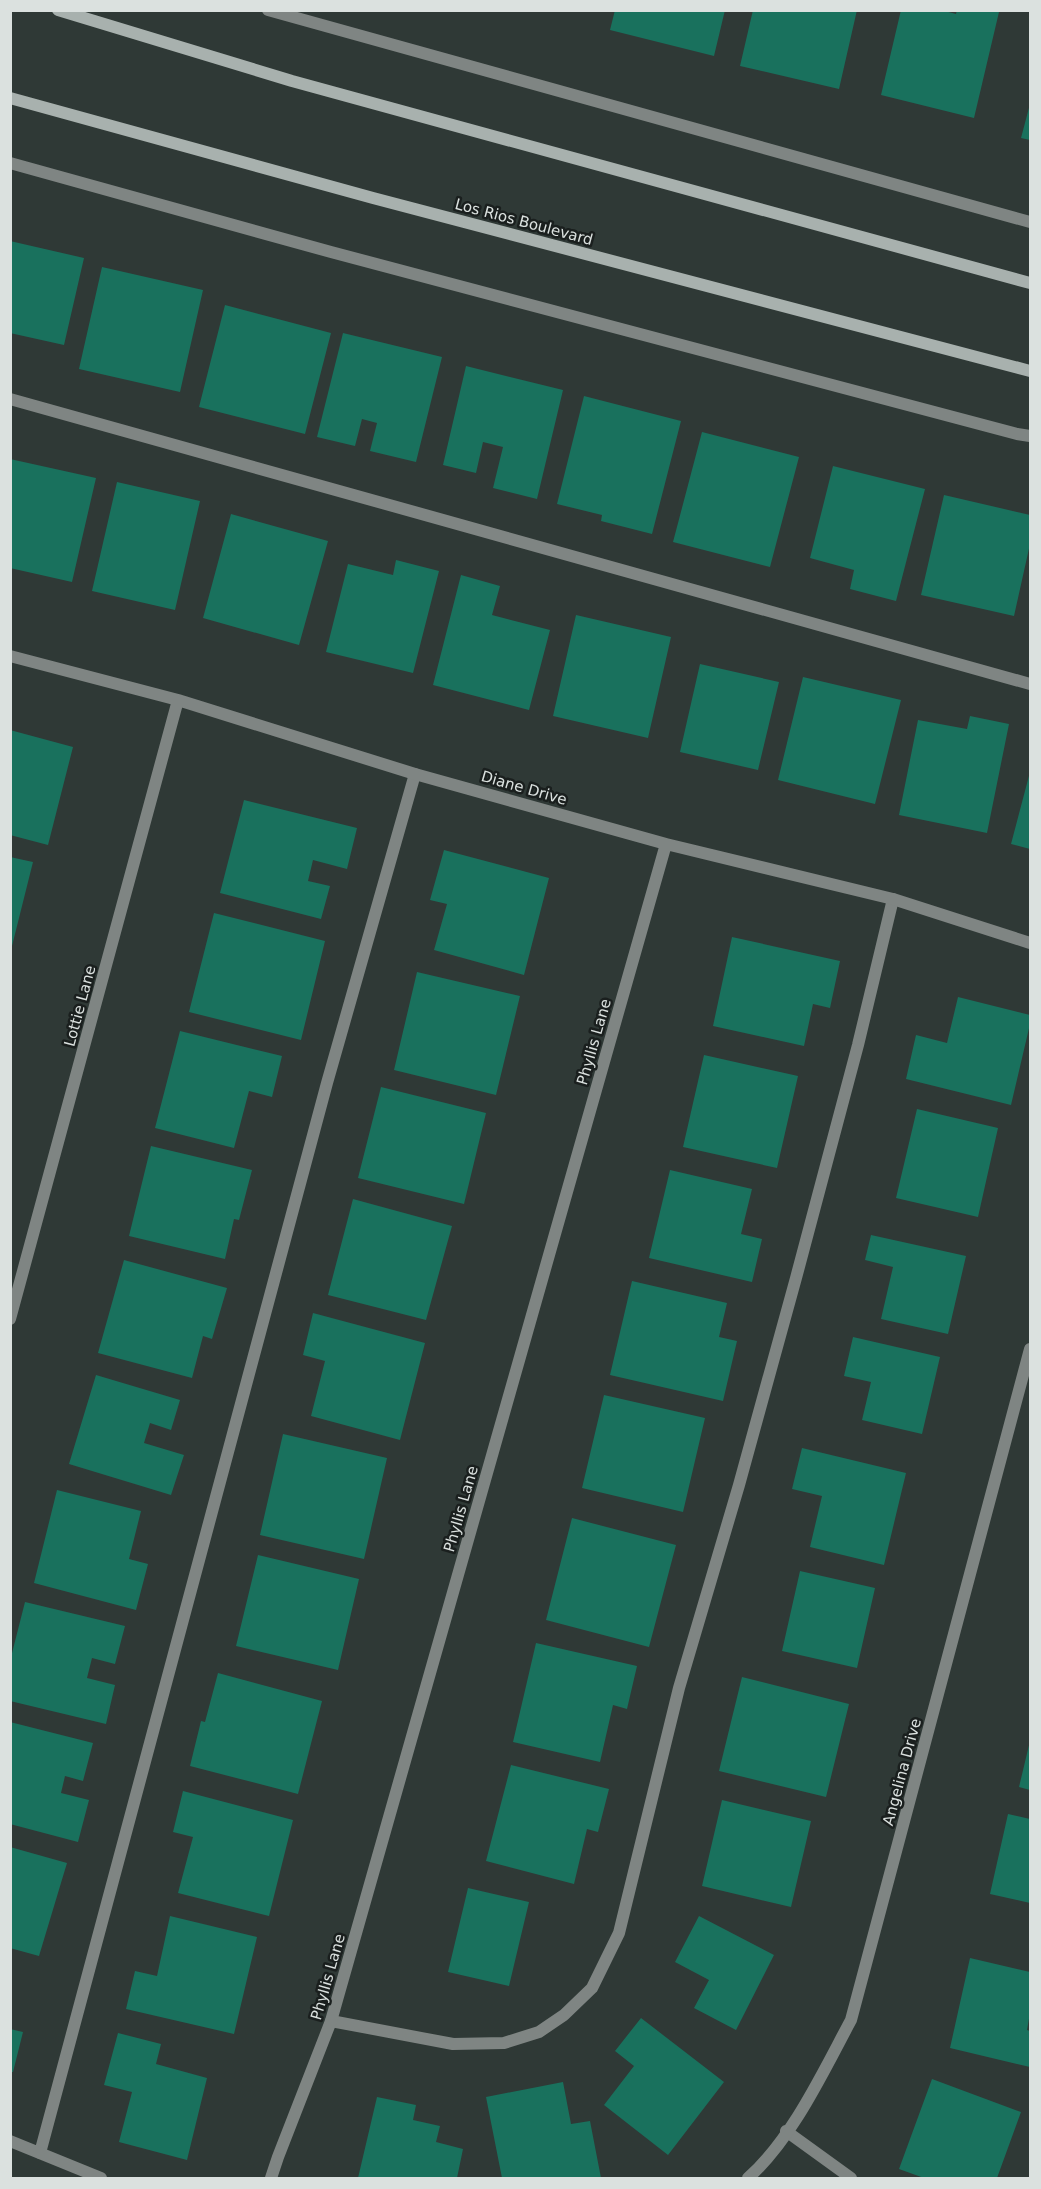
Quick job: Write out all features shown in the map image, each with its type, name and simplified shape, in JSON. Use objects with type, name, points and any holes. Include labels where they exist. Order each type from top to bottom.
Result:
[{"type":"main road","points":[[58,10],[292,81],[1030,283]]},
{"type":"main road","name":"Los Rios Boulevard","points":[[10,98],[372,198],[1030,371]]},
{"type":"street","points":[[268,10],[1030,222]]},
{"type":"street","points":[[10,163],[331,252],[1030,436]]},
{"type":"street","points":[[10,399],[1030,684]]},
{"type":"street","name":"Diane Drive","points":[[10,656],[178,700],[415,774],[666,844],[894,898],[1030,943]]},
{"type":"street","name":"Lottie Lane","points":[[10,1319],[178,700]]},
{"type":"street","points":[[40,2153],[327,1083],[415,774]]},
{"type":"street","name":"Phyllis Lane","points":[[272,2178],[331,2021],[666,844]]},
{"type":"street","points":[[331,2021],[453,2044],[504,2043],[539,2032],[564,2015],[592,1988],[619,1933],[679,1688],[739,1485],[796,1278],[858,1045],[894,898]]},
{"type":"street","name":"Angelina Drive","points":[[748,2178],[766,2162],[813,2091],[851,2020],[1030,1349]]},
{"type":"street","points":[[786,2131],[851,2178]]},
{"type":"street","points":[[10,2141],[101,2178]]},
{"type":"building","points":[[615,10],[725,10],[714,56],[610,30]]},
{"type":"building","points":[[753,10],[857,10],[839,89],[740,66]]},
{"type":"building","points":[[901,10],[941,10],[956,14],[957,10],[999,12],[974,118],[881,95]]},
{"type":"building","points":[[1030,104],[1030,140],[1021,138]]},
{"type":"building","points":[[10,241],[84,258],[64,345],[10,333]]},
{"type":"building","points":[[102,267],[203,290],[180,392],[79,369]]},
{"type":"building","points":[[225,305],[331,333],[305,434],[199,407]]},
{"type":"building","points":[[343,333],[442,357],[416,462],[370,451],[377,423],[362,419],[355,446],[317,437]]},
{"type":"building","points":[[466,366],[563,390],[537,499],[493,488],[503,447],[483,442],[476,473],[443,465]]},
{"type":"building","points":[[584,396],[681,421],[652,534],[601,521],[602,515],[557,504]]},
{"type":"building","points":[[702,432],[799,457],[770,567],[673,542]]},
{"type":"building","points":[[10,459],[96,478],[72,582],[10,568]]},
{"type":"building","points":[[833,466],[925,489],[896,601],[850,589],[854,570],[810,558]]},
{"type":"building","points":[[117,482],[200,501],[175,610],[92,591]]},
{"type":"building","points":[[944,495],[1030,515],[1030,544],[1014,616],[921,595]]},
{"type":"building","points":[[231,514],[328,541],[299,645],[203,618]]},
{"type":"building","points":[[396,560],[439,571],[413,673],[326,652],[348,564],[393,575]]},
{"type":"building","points":[[461,575],[500,586],[492,615],[550,630],[529,710],[433,685]]},
{"type":"building","points":[[576,615],[671,637],[648,738],[553,716]]},
{"type":"building","points":[[700,664],[779,682],[758,770],[680,752]]},
{"type":"building","points":[[803,677],[901,700],[875,804],[778,780]]},
{"type":"building","points":[[970,716],[1009,724],[987,833],[899,815],[918,720],[967,729]]},
{"type":"building","points":[[10,730],[73,747],[48,845],[10,835]]},
{"type":"building","points":[[1030,772],[1030,849],[1011,844]]},
{"type":"building","points":[[244,800],[357,828],[347,869],[313,860],[308,881],[330,886],[321,919],[220,893]]},
{"type":"building","points":[[444,850],[549,878],[524,975],[434,950],[447,904],[430,900]]},
{"type":"building","points":[[10,857],[33,862],[11,950],[10,950]]},
{"type":"building","points":[[214,913],[325,941],[301,1040],[189,1012]]},
{"type":"building","points":[[732,937],[840,961],[830,1008],[813,1004],[804,1046],[713,1026]]},
{"type":"building","points":[[417,972],[520,996],[496,1095],[394,1070]]},
{"type":"building","points":[[958,997],[1030,1015],[1030,1024],[1011,1105],[906,1079],[916,1035],[947,1043]]},
{"type":"building","points":[[180,1031],[282,1056],[272,1097],[249,1091],[234,1148],[155,1128]]},
{"type":"building","points":[[704,1055],[798,1076],[777,1168],[683,1147]]},
{"type":"building","points":[[381,1087],[486,1113],[464,1204],[358,1178]]},
{"type":"building","points":[[917,1109],[998,1128],[978,1217],[896,1198]]},
{"type":"building","points":[[151,1146],[252,1170],[239,1220],[234,1219],[225,1259],[129,1236]]},
{"type":"building","points":[[670,1170],[752,1189],[741,1234],[762,1239],[752,1282],[649,1258]]},
{"type":"building","points":[[353,1199],[452,1226],[426,1320],[328,1295]]},
{"type":"building","points":[[871,1235],[966,1256],[948,1334],[881,1319],[893,1267],[865,1260]]},
{"type":"building","points":[[124,1260],[227,1288],[212,1339],[203,1336],[192,1378],[98,1353]]},
{"type":"building","points":[[632,1281],[727,1303],[719,1337],[737,1341],[723,1401],[610,1375]]},
{"type":"building","points":[[313,1313],[425,1343],[400,1440],[311,1416],[325,1361],[303,1355]]},
{"type":"building","points":[[853,1337],[940,1357],[922,1434],[862,1420],[871,1382],[844,1376]]},
{"type":"building","points":[[96,1375],[180,1400],[171,1430],[150,1423],[144,1443],[184,1455],[171,1495],[69,1464]]},
{"type":"building","points":[[604,1395],[705,1418],[683,1512],[582,1488]]},
{"type":"building","points":[[283,1434],[387,1458],[364,1559],[260,1535]]},
{"type":"building","points":[[802,1448],[906,1473],[884,1565],[810,1547],[822,1496],[792,1489]]},
{"type":"building","points":[[57,1490],[141,1511],[129,1559],[148,1564],[136,1610],[34,1583]]},
{"type":"building","points":[[572,1518],[676,1545],[649,1647],[546,1620]]},
{"type":"building","points":[[258,1555],[359,1579],[338,1670],[236,1646]]},
{"type":"building","points":[[800,1571],[875,1588],[857,1668],[782,1651]]},
{"type":"building","points":[[25,1602],[125,1626],[115,1664],[92,1658],[87,1678],[115,1685],[106,1724],[10,1701],[10,1661]]},
{"type":"building","points":[[536,1643],[637,1666],[627,1709],[613,1705],[600,1762],[513,1742]]},
{"type":"building","points":[[218,1673],[322,1701],[298,1794],[190,1766],[201,1721],[205,1722]]},
{"type":"building","points":[[742,1677],[849,1704],[826,1797],[719,1771]]},
{"type":"building","points":[[10,1722],[93,1743],[83,1781],[65,1776],[61,1793],[89,1800],[78,1842],[10,1824]]},
{"type":"building","points":[[1030,1741],[1030,1790],[1019,1787]]},
{"type":"building","points":[[511,1765],[609,1789],[598,1832],[587,1829],[574,1884],[486,1861]]},
{"type":"building","points":[[183,1791],[293,1820],[269,1916],[178,1893],[193,1837],[173,1832]]},
{"type":"building","points":[[722,1800],[811,1821],[791,1907],[702,1886]]},
{"type":"building","points":[[1008,1814],[1030,1819],[1030,1903],[990,1894]]},
{"type":"building","points":[[10,1847],[67,1863],[39,1956],[10,1948]]},
{"type":"building","points":[[468,1888],[529,1902],[509,1986],[448,1972]]},
{"type":"building","points":[[170,1916],[257,1937],[234,2034],[126,2009],[135,1971],[157,1976]]},
{"type":"building","points":[[699,1916],[774,1955],[736,2030],[694,2008],[709,1980],[675,1962]]},
{"type":"building","points":[[970,1958],[1030,1972],[1030,2013],[1027,2030],[1030,2031],[1030,2067],[950,2048]]},
{"type":"building","points":[[641,2018],[724,2082],[668,2155],[604,2105],[634,2066],[615,2051]]},
{"type":"building","points":[[10,2029],[23,2032],[13,2072],[10,2072]]},
{"type":"building","points":[[118,2033],[161,2044],[156,2064],[207,2078],[187,2160],[119,2142],[132,2092],[104,2085]]},
{"type":"building","points":[[932,2079],[1021,2112],[997,2178],[924,2178],[899,2169]]},
{"type":"building","points":[[563,2082],[571,2124],[590,2121],[601,2178],[502,2178],[486,2097]]},
{"type":"building","points":[[377,2097],[416,2105],[413,2120],[440,2126],[436,2142],[463,2149],[457,2178],[358,2178]]}]
